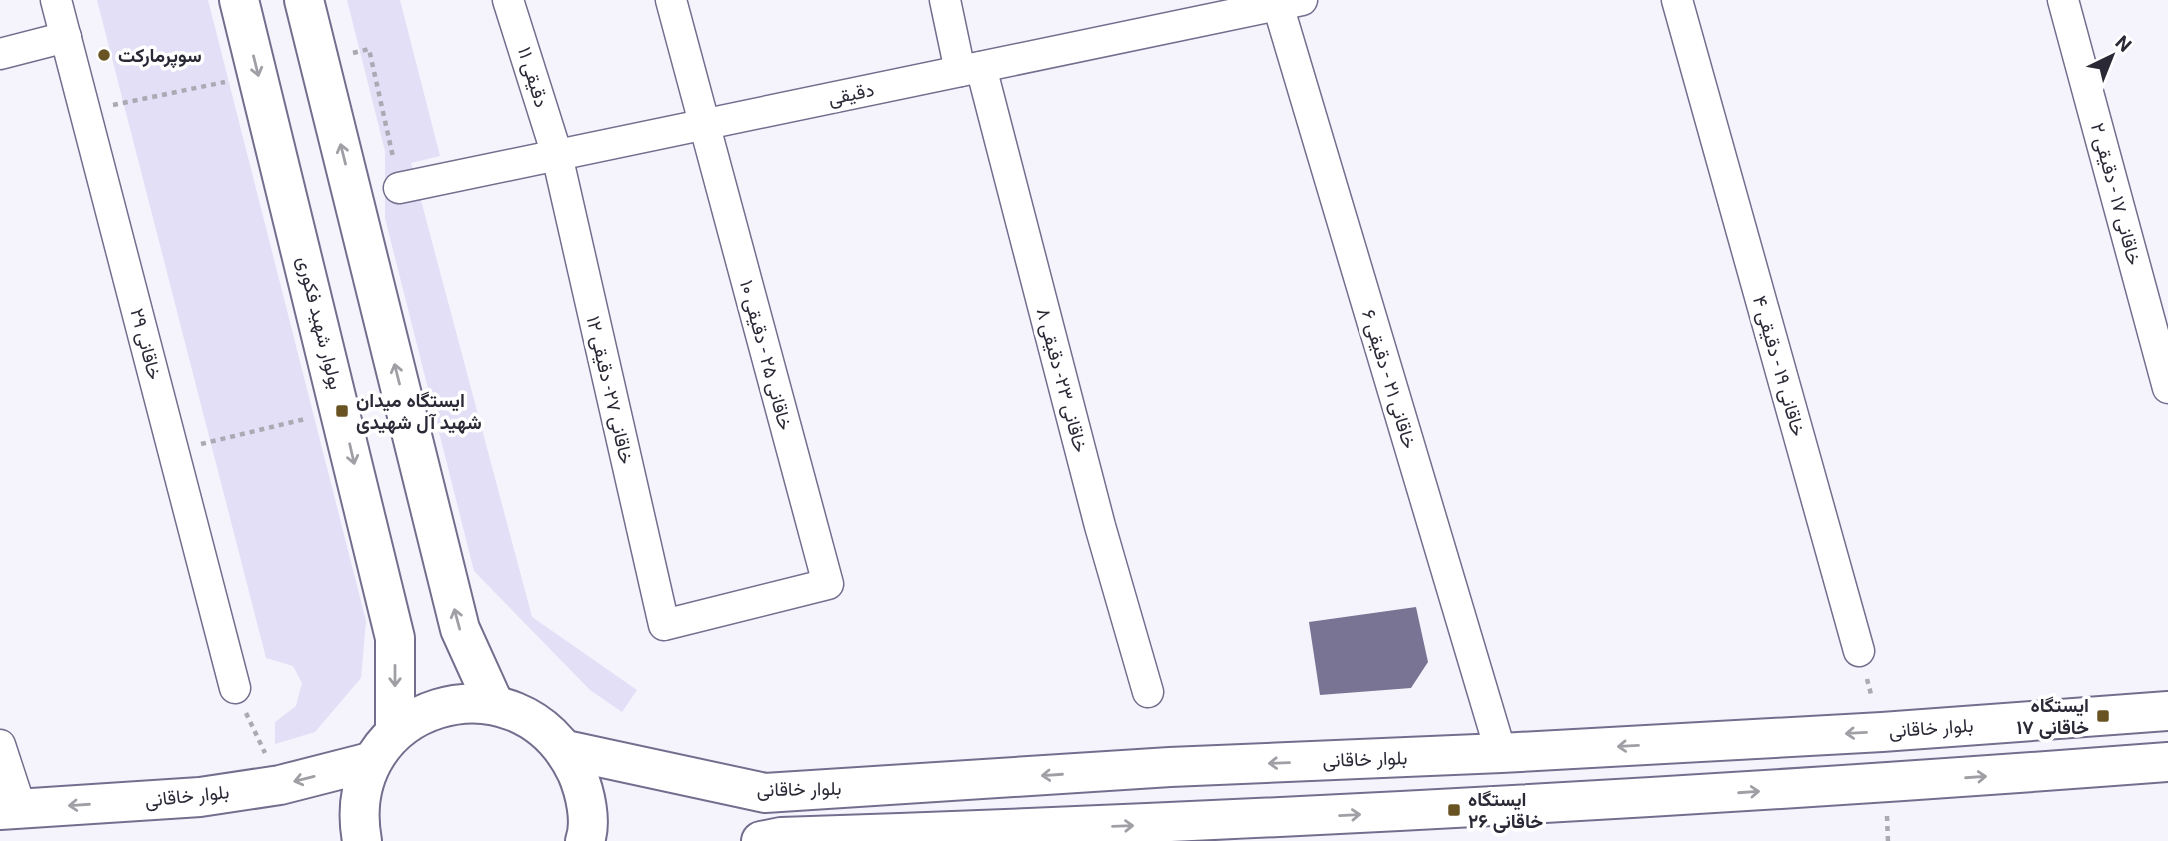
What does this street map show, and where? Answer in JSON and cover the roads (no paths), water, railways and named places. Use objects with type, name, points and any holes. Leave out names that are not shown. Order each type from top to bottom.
[{"type":"street","name":"خاقانی ۲۹","points":[[56,0],[235,688]]},
{"type":"street","name":"بولوار شهید فکوری","points":[[239,0],[342,411],[395,638],[395,731]]},
{"type":"street","points":[[304,0],[460,629],[494,704]]},
{"type":"street","name":"دقیقی ۱۱","points":[[508,0],[557,155]]},
{"type":"street","name":"خاقانی ۲۵ - دقیقی ۱۰","points":[[664,625],[828,584],[671,0]]},
{"type":"street","name":"خاقانی ۲۳- دقیقی ۸","points":[[944,0],[971,69],[1148,692]]},
{"type":"street","name":"خاقانی ۱۹ - دقیقی ۴","points":[[1677,0],[1859,651]]},
{"type":"street","name":"خاقانی ۱۷ - دقیقی ۲","points":[[2063,0],[2168,388]]},
{"type":"street","name":"دقیقی","points":[[399,188],[1276,3]]},
{"type":"street","name":"خاقانی ۲۱ - دقیقی ۶","points":[[1276,3],[1501,753]]},
{"type":"street","points":[[0,54],[66,37]]},
{"type":"street","name":"خاقانی ۲۷- دقیقی ۱۲","points":[[557,155],[664,625]]},
{"type":"street","points":[[362,841],[357,812],[370,762],[395,731],[441,706],[494,704],[535,720],[566,750],[585,791],[585,841]]},
{"type":"street","name":"بلوار خاقانی","points":[[566,750],[765,793],[1170,767],[1501,753],[1882,732],[2168,711]]},
{"type":"street","points":[[1697,742],[1700,796]]},
{"type":"street","points":[[0,744],[10,810]]},
{"type":"street","name":"بلوار خاقانی","points":[[10,810],[200,797],[280,785],[370,762]]},
{"type":"street","points":[[761,841],[781,837],[1217,822],[1700,796],[2168,762]]},
{"type":"place","name":"سوپرمارکت","points":[[104,55]]},
{"type":"place","name":"ایستگاه میدان شهید آل شهیدی","points":[[342,411]]},
{"type":"place","name":"ایستگاه خاقانی ۱۷","points":[[2103,716]]},
{"type":"place","name":"ایستگاه خاقانی ٢۶","points":[[1454,810]]}]
